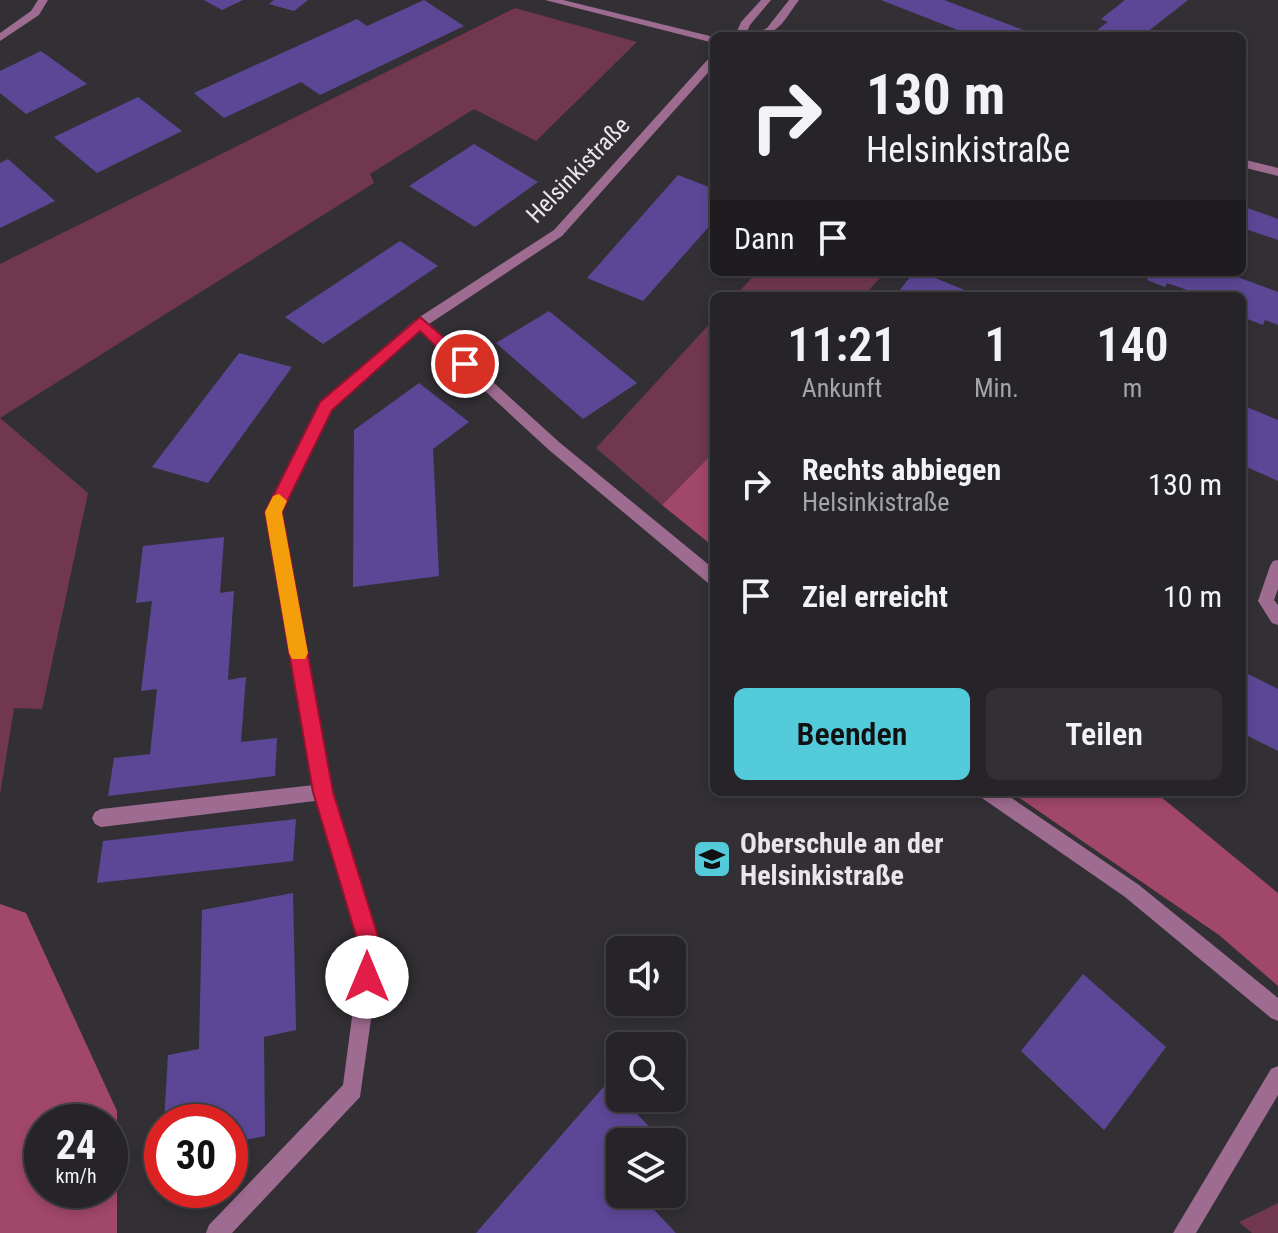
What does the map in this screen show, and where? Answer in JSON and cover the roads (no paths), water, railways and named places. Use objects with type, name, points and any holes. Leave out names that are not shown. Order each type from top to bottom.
[{"type":"street","points":[[0,38],[35,13],[43,0]]},
{"type":"street","points":[[550,0],[710,39]]},
{"type":"street","points":[[742,32],[766,0]]},
{"type":"street","points":[[766,32],[794,0]]},
{"type":"street","name":"Helsinkistraße","points":[[217,1233],[353,1090],[371,949],[323,792],[273,512],[326,406],[420,323],[558,233],[710,63]]},
{"type":"street","points":[[1246,164],[1278,172]]},
{"type":"street","points":[[420,323],[554,446],[710,575]]},
{"type":"street","points":[[1278,566],[1266,601],[1278,618]]},
{"type":"street","points":[[101,818],[323,792]]},
{"type":"street","points":[[994,796],[1132,891],[1278,1011]]},
{"type":"street","points":[[1184,1233],[1278,1076]]},
{"type":"place","name":"Oberschule an der Helsinkistraße","points":[[712,859]]}]
